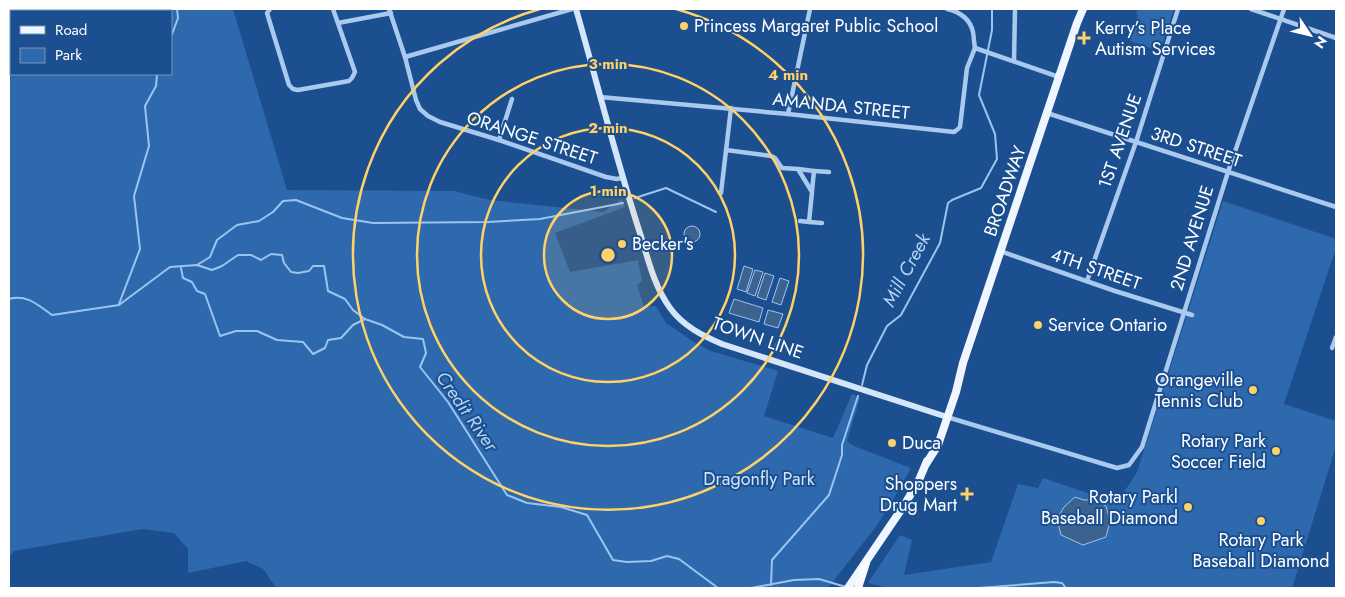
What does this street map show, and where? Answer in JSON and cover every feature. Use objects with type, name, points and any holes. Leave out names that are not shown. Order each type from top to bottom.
[{"type":"highway","points":[[854,587],[866,563]]},
{"type":"main road","name":"TOWN LINE","points":[[574,9],[597,82],[622,178],[659,290],[672,310],[695,331],[722,344],[945,416]]},
{"type":"main road","name":"BROADWAY","points":[[866,563],[919,480],[945,416],[952,390],[960,374],[1081,9]]},
{"type":"street","points":[[270,9],[267,13],[289,86],[298,90],[349,81],[355,72],[333,9]]},
{"type":"street","points":[[338,23],[390,11],[405,57],[574,9]]},
{"type":"street","points":[[788,114],[810,9]]},
{"type":"street","points":[[947,9],[960,13],[968,22],[972,29],[975,48],[1059,77]]},
{"type":"street","points":[[1014,61],[1016,9]]},
{"type":"street","name":"1ST AVENUE","points":[[1087,281],[1136,142],[1178,9]]},
{"type":"street","points":[[1251,9],[1336,38]]},
{"type":"street","name":"2ND AVENUE","points":[[945,416],[1116,468],[1128,465],[1142,447],[1228,172],[1284,9]]},
{"type":"street","name":"AMANDA STREET","points":[[600,97],[731,108],[952,132],[958,130],[967,68],[975,48]]},
{"type":"street","name":"ORANGE STREET","points":[[405,57],[420,109],[434,120],[499,140],[606,178],[622,178]]},
{"type":"street","points":[[499,140],[512,99]]},
{"type":"street","points":[[721,193],[731,108]]},
{"type":"street","name":"3RD STREET","points":[[1047,113],[1336,208]]},
{"type":"street","points":[[726,150],[771,156],[775,158],[782,168],[829,172]]},
{"type":"street","points":[[798,169],[812,192]]},
{"type":"street","points":[[809,222],[814,171]]},
{"type":"street","points":[[800,221],[822,223]]},
{"type":"street","name":"4TH STREET","points":[[1000,251],[1192,315]]},
{"type":"street","points":[[1332,348],[1336,337]]},
{"type":"green space","name":"Dragonfly Park","points":[[16,9],[233,9],[287,190],[454,191],[490,200],[603,212],[622,199],[625,207],[555,233],[570,272],[638,260],[642,281],[637,285],[644,307],[656,306],[666,323],[711,351],[778,371],[764,416],[833,438],[852,394],[860,398],[847,441],[854,446],[911,468],[878,524],[828,588],[279,588],[275,586],[263,569],[246,561],[188,573],[188,549],[174,533],[142,529],[14,551],[9,557],[9,12],[10,75],[172,75],[172,10],[14,10]]},
{"type":"green space","points":[[1138,9],[1174,9],[1160,51],[1130,41]]},
{"type":"green space","points":[[1223,201],[1336,239],[1336,248],[1284,404],[1336,421],[1336,446],[1292,588],[888,588],[868,583],[900,535],[912,540],[904,575],[991,562],[1018,484],[1038,488],[1043,478],[1088,493],[1121,497],[1137,472]],"holes":[[[1075,497],[1093,500],[1061,535]]]},
{"type":"shaded area","points":[[692,226],[698,228],[700,234],[698,240],[692,242],[686,240],[684,234],[686,228]]},
{"type":"shaded area","points":[[744,266],[753,269],[746,292],[737,289]]},
{"type":"shaded area","points":[[755,270],[763,272],[755,296],[747,293]]},
{"type":"shaded area","points":[[765,273],[774,276],[766,300],[757,297]]},
{"type":"shaded area","points":[[780,278],[789,281],[781,305],[772,302]]},
{"type":"shaded area","points":[[734,299],[763,308],[759,322],[729,313]]},
{"type":"shaded area","points":[[768,310],[783,314],[778,328],[764,324]]},
{"type":"shaded area","points":[[1075,497],[1093,500],[1106,506],[1110,521],[1106,537],[1083,545],[1061,535],[1057,519],[1064,507]]},
{"type":"waterway","points":[[172,34],[178,18],[177,9]]},
{"type":"waterway","name":"Mill Creek","points":[[862,385],[867,365],[887,326],[901,315],[940,243],[948,203],[981,188],[997,159],[995,134],[979,95],[992,30],[992,9]]},
{"type":"waterway","points":[[119,304],[140,249],[134,196],[149,146],[145,106],[156,86],[157,75]]},
{"type":"waterway","points":[[635,198],[666,188],[716,212]]},
{"type":"waterway","points":[[197,265],[210,257],[217,240],[237,225],[259,221],[273,212],[283,201],[296,200],[342,218],[373,223],[488,222],[540,219],[623,203]]},
{"type":"waterway","name":"Credit River","points":[[9,299],[27,299],[52,315],[119,305],[170,267],[197,265],[212,270],[222,266],[238,255],[251,255],[261,260],[271,254],[282,255],[284,263],[291,272],[298,273],[309,271],[313,266],[324,266],[328,291],[345,299],[353,310],[365,319],[382,325],[404,337],[423,339],[426,353],[420,367],[448,402],[507,495],[527,503],[561,507],[587,515],[613,560],[627,562],[651,561],[667,556],[679,559],[718,588]]},
{"type":"waterway","points":[[181,268],[183,278],[192,282],[197,291],[205,294],[220,336],[236,331],[257,331],[277,340],[303,342],[313,354],[325,348],[328,340],[341,338],[353,325],[365,319]]},
{"type":"waterway","name":"Mill Creek","points":[[771,585],[772,560],[829,495],[842,455],[842,445],[858,396]]},
{"type":"waterway","name":"Credit River","points":[[751,588],[794,580],[819,579],[846,587]]},
{"type":"waterway","name":"Credit River","points":[[979,588],[1054,582],[1062,583],[1066,588]]},
{"type":"place","name":"Princess Margaret Public School","points":[[684,26]]},
{"type":"place","name":"Kerry’s Place Autism Services","points":[[1084,38]]},
{"type":"place","name":"Becker's","points":[[622,244]]},
{"type":"place","name":"Service Ontario","points":[[1038,325]]},
{"type":"place","name":"Orangeville Tennis Club","points":[[1253,390]]},
{"type":"place","name":"Duca","points":[[892,443]]},
{"type":"place","name":"Rotary Park Soccer Field","points":[[1276,451]]},
{"type":"place","name":"Shoppers Drug Mart","points":[[967,494]]},
{"type":"place","name":"Rotary Parkl Baseball Diamond","points":[[1188,507]]},
{"type":"place","name":"Rotary Park Baseball Diamond","points":[[1261,521]]}]
